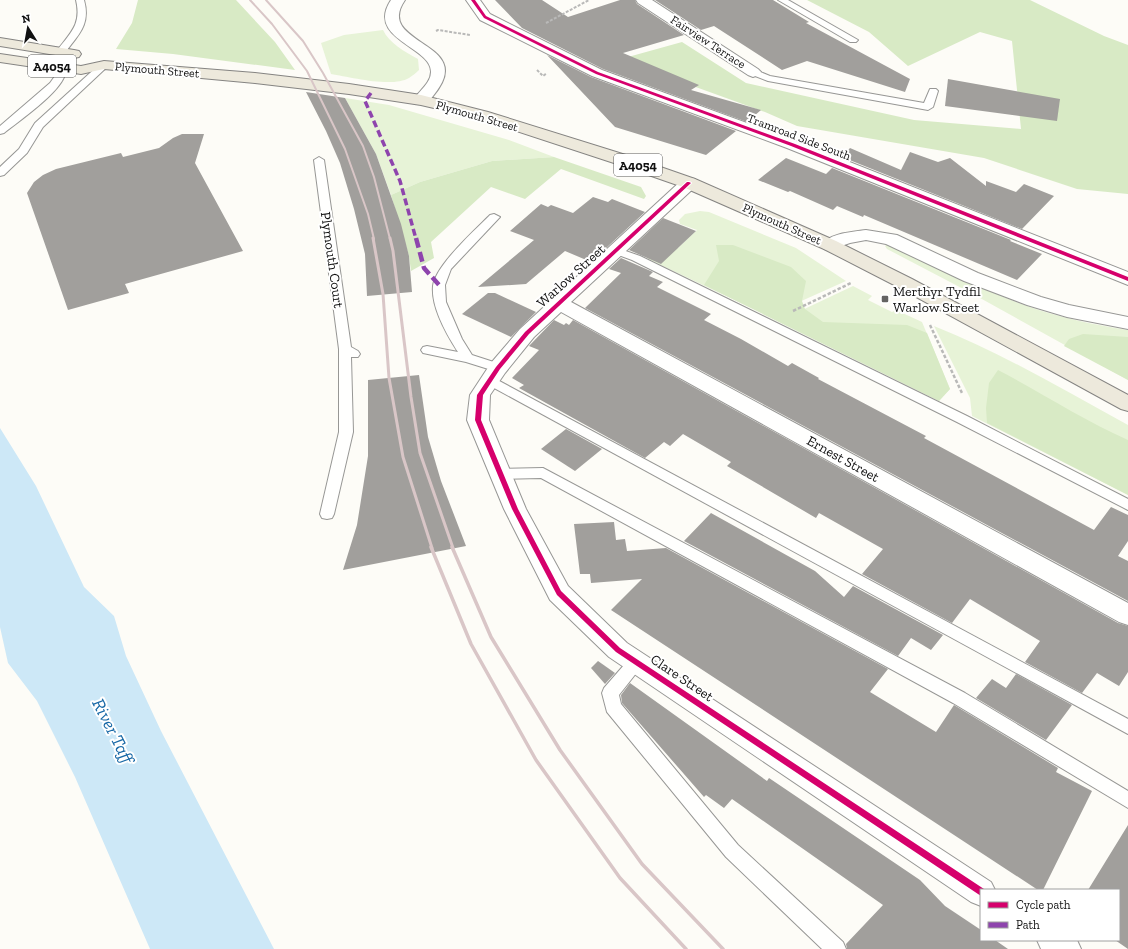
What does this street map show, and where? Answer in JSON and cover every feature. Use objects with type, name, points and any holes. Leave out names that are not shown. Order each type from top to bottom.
[{"type":"main road","name":"A4054","points":[[0,42],[97,57],[104,65],[81,70],[0,58]]},
{"type":"main road","name":"Plymouth Street","points":[[104,65],[255,78],[349,89],[421,100],[482,115],[623,160],[689,183],[830,245],[876,268],[1128,404]]},
{"type":"street","points":[[398,0],[394,4],[392,17],[396,28],[403,36],[433,58],[438,65],[439,71],[434,86],[421,100]]},
{"type":"street","name":"Tramroad Side South","points":[[473,0],[485,17],[597,74],[793,146],[1128,279]]},
{"type":"street","name":"Fairview Terrace","points":[[643,0],[753,72]]},
{"type":"street","name":"Warlow Street","points":[[489,381],[527,333],[689,183]]},
{"type":"street","name":"Plymouth Street","points":[[830,245],[846,238],[866,234],[891,239],[971,277],[1034,301],[1067,311],[1128,323]]},
{"type":"street","name":"Ernest Street","points":[[558,303],[1128,615]]},
{"type":"street","name":"Clare Street","points":[[489,381],[478,420],[515,509],[559,594],[618,650],[980,891]]},
{"type":"street","points":[[1054,941],[1066,949]]},
{"type":"lane","points":[[61,52],[83,23],[83,8],[80,0]]},
{"type":"lane","points":[[782,0],[853,40]]},
{"type":"lane","points":[[0,173],[23,151],[39,125],[104,65]]},
{"type":"lane","points":[[0,131],[47,92],[60,78],[61,72],[59,67]]},
{"type":"lane","points":[[753,72],[768,78],[928,107],[934,91]]},
{"type":"lane","name":"Plymouth Court","points":[[319,160],[349,352],[346,432],[327,514]]},
{"type":"lane","points":[[494,217],[446,268],[439,285],[440,302],[456,339],[468,358],[489,381],[1128,726]]},
{"type":"lane","points":[[617,251],[962,419],[1128,504]]},
{"type":"lane","points":[[427,350],[468,358]]},
{"type":"lane","points":[[500,474],[543,473],[959,698],[1128,800]]},
{"type":"lane","points":[[637,662],[610,693],[613,707],[732,851],[836,949]]},
{"type":"path","points":[[769,324],[775,319],[850,284],[876,268]]},
{"type":"path","points":[[949,307],[928,320],[963,397],[962,419]]},
{"type":"green space","points":[[138,0],[236,0],[275,42],[295,70],[173,54],[116,49],[132,23]]},
{"type":"green space","points":[[807,0],[1030,0],[1104,36],[1128,45],[1128,194],[1077,189],[984,158],[797,126],[765,112],[624,61],[628,57],[682,42],[746,83],[914,120],[1021,129],[1012,41],[980,32],[908,66],[869,32]]},
{"type":"green space","points":[[383,30],[393,43],[418,59],[419,70],[409,78],[402,81],[392,82],[371,81],[331,74],[321,43],[344,35]]},
{"type":"green space","points":[[345,98],[389,105],[509,140],[554,157],[492,161],[420,182],[391,195],[376,154]]},
{"type":"green space","points":[[554,157],[641,187],[646,196],[644,199],[561,169],[525,199],[491,187],[431,242],[434,258],[411,271],[409,256],[391,195],[420,182],[492,161]]},
{"type":"green space","points":[[700,211],[709,212],[796,248],[846,281],[768,316],[648,259],[645,255],[660,241],[678,248],[697,230],[680,224],[679,220],[685,214]]},
{"type":"green space","points":[[888,243],[976,285],[1030,307],[1079,321],[1128,330],[1128,380],[971,293],[887,249],[885,246]]},
{"type":"green space","points":[[716,245],[733,245],[791,267],[806,281],[802,301],[805,309],[823,322],[907,325],[927,333],[950,389],[939,401],[704,285],[719,261]]},
{"type":"green space","points":[[853,286],[872,296],[868,300],[892,312],[896,310],[922,322],[950,389],[939,401],[779,321]]},
{"type":"green space","points":[[934,326],[1008,360],[1128,425],[1128,495],[972,416],[970,398]]},
{"type":"green space","points":[[1083,334],[1128,337],[1128,380],[1064,346],[1069,339]]},
{"type":"green space","points":[[998,370],[1095,424],[1128,440],[1128,495],[987,423],[986,408],[989,383]]},
{"type":"water","name":"River Taff","points":[[0,428],[36,486],[84,587],[114,616],[126,656],[161,731],[274,949],[150,949],[75,777],[37,701],[8,663],[0,627]]},
{"type":"building","points":[[495,0],[542,0],[568,17],[620,0],[635,0],[637,4],[684,35],[623,53],[699,85],[691,90],[761,110],[747,122],[603,69],[522,28]]},
{"type":"building","points":[[655,0],[773,0],[809,22],[806,23],[910,79],[905,92],[807,61],[782,70],[714,26],[701,30]]},
{"type":"building","points":[[547,55],[591,77],[736,131],[706,155],[615,127]]},
{"type":"building","points":[[948,79],[1060,99],[1057,121],[945,106]]},
{"type":"building","points":[[306,92],[345,98],[376,154],[401,224],[409,256],[412,292],[367,296],[365,254],[354,209],[340,163]]},
{"type":"building","points":[[182,134],[204,134],[195,163],[243,251],[125,284],[129,293],[68,310],[27,193],[34,182],[43,175],[56,169],[121,153],[123,157],[159,148],[173,138]]},
{"type":"building","points":[[850,148],[901,170],[910,152],[938,162],[950,158],[986,186],[986,181],[1016,192],[1024,184],[1054,196],[1022,229],[842,157]]},
{"type":"building","points":[[786,158],[826,174],[832,168],[1011,240],[1010,241],[1042,254],[1017,280],[864,215],[863,217],[837,206],[833,210],[790,191],[788,192],[758,180]]},
{"type":"building","points":[[593,197],[608,202],[612,199],[645,212],[591,262],[565,251],[526,284],[478,287],[534,240],[510,231],[541,204],[548,207],[551,205],[573,213]]},
{"type":"building","points":[[663,218],[696,231],[661,264],[629,250]]},
{"type":"building","points":[[621,258],[653,272],[649,276],[663,282],[657,287],[711,314],[704,320],[788,366],[792,363],[819,378],[818,379],[926,436],[924,438],[1094,530],[1111,507],[1128,515],[1128,541],[1118,556],[1128,561],[1128,601],[585,308],[621,273],[609,269]]},
{"type":"building","points":[[488,293],[495,293],[536,312],[511,337],[462,314]]},
{"type":"building","points":[[554,320],[564,325],[566,323],[569,325],[573,320],[1118,623],[1128,626],[1128,672],[1119,686],[1097,673],[1082,693],[1025,662],[1040,641],[970,599],[952,623],[862,574],[883,549],[819,513],[816,518],[727,466],[731,462],[683,434],[670,446],[664,442],[645,458],[519,388],[524,385],[512,378],[539,350],[529,346]]},
{"type":"building","points":[[419,375],[428,437],[441,481],[466,546],[343,570],[357,525],[368,456],[368,380]]},
{"type":"building","points":[[566,429],[602,449],[575,471],[541,449]]},
{"type":"building","points":[[711,513],[815,571],[844,597],[853,586],[943,635],[931,650],[911,638],[898,656],[684,541]]},
{"type":"building","points":[[614,522],[616,540],[625,539],[627,551],[666,548],[888,669],[870,692],[936,732],[954,705],[1058,768],[1056,772],[1092,791],[1043,889],[1036,889],[611,610],[642,579],[591,583],[590,574],[580,574],[574,524]]},
{"type":"building","points":[[598,661],[615,673],[605,684],[591,668]]},
{"type":"building","points":[[1016,674],[1072,705],[1046,740],[976,698],[992,679],[1006,688]]},
{"type":"building","points":[[630,683],[767,781],[769,778],[920,880],[945,906],[980,929],[980,941],[996,941],[1008,949],[847,949],[846,944],[883,905],[732,799],[724,808],[706,795],[704,797],[622,703],[621,695]]},
{"type":"building","points":[[1128,825],[1128,949],[1116,941],[1120,941],[1120,889],[1089,889]]},
{"type":"railway","points":[[250,0],[272,24],[307,71],[345,149],[368,214],[374,239]]},
{"type":"railway","points":[[266,0],[303,41],[323,73],[363,146],[374,177],[390,239]]},
{"type":"railway","points":[[373,238],[383,294],[389,378],[403,457],[432,548]]},
{"type":"railway","points":[[390,238],[420,453],[453,548]]},
{"type":"railway","points":[[431,547],[471,644],[536,760],[620,878],[686,949]]},
{"type":"railway","points":[[452,547],[491,637],[560,750],[642,864],[723,949]]},
{"type":"marked path","points":[[371,93],[365,101],[400,181],[424,268],[439,285]]},
{"type":"cycle path","points":[[473,0],[485,17],[597,73],[793,145],[1128,279]]},
{"type":"cycle path","points":[[689,183],[527,333],[498,368],[480,395],[478,420],[515,509],[559,593],[618,650],[980,891]]},
{"type":"place","name":"Merthyr Tydfil Warlow Street","points":[[885,299]]}]
